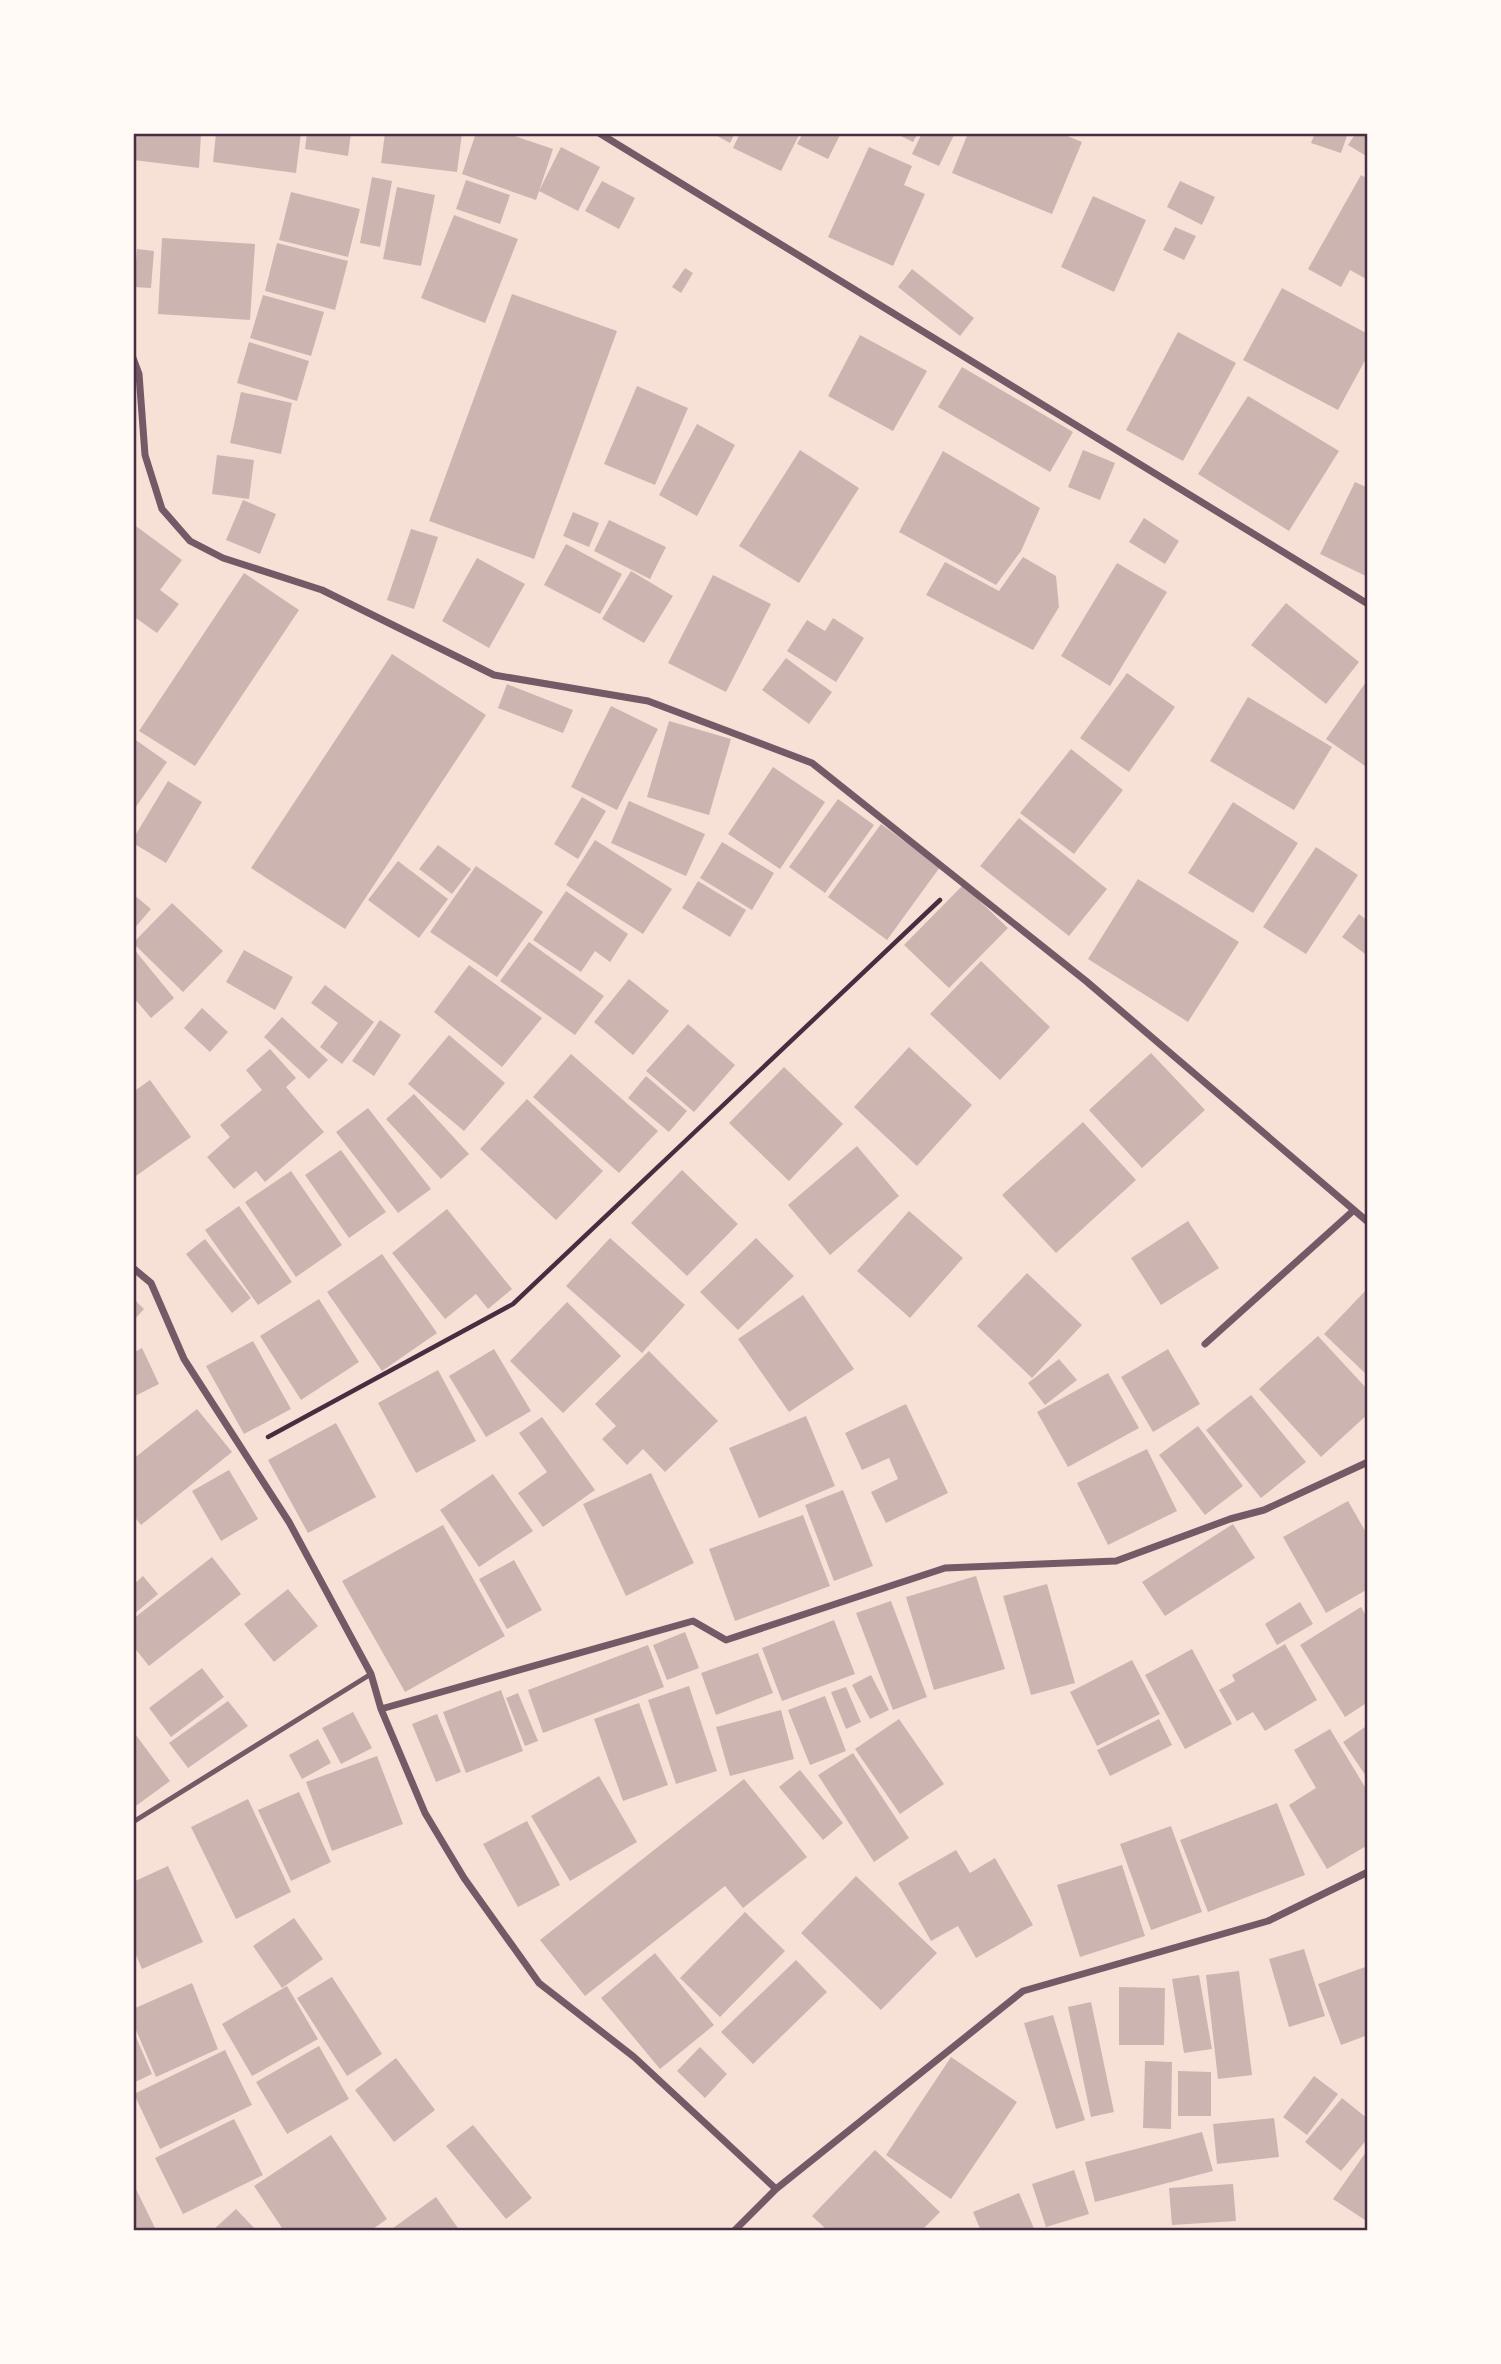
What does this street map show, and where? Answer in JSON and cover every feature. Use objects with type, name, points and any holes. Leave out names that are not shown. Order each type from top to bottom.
[{"type":"street","points":[[599,133],[1368,604]]},
{"type":"street","points":[[133,358],[139,374],[145,454],[162,509],[190,541],[223,558],[322,590],[494,675],[648,701],[811,763],[1086,981],[1368,1222]]},
{"type":"street","points":[[1206,1344],[1354,1210]]},
{"type":"street","points":[[133,1268],[151,1283],[184,1359],[289,1522],[371,1674],[381,1709],[425,1814],[464,1878],[539,1983],[634,2057],[776,2189]]},
{"type":"street","points":[[381,1709],[693,1621],[726,1640],[945,1568],[1115,1561],[1230,1519],[1264,1510],[1368,1462]]},
{"type":"street","points":[[734,2231],[776,2189],[1023,1991],[1268,1921],[1368,1872]]},
{"type":"lane","points":[[133,1822],[371,1674]]},
{"type":"path","points":[[243,1451],[513,1304],[960,881]]},
{"type":"building","points":[[133,133],[201,133],[199,168],[133,160]]},
{"type":"building","points":[[216,133],[301,133],[296,173],[213,162]]},
{"type":"building","points":[[307,133],[351,133],[348,156],[305,149]]},
{"type":"building","points":[[385,133],[462,133],[457,172],[381,163]]},
{"type":"building","points":[[476,133],[506,133],[553,149],[536,200],[462,174]]},
{"type":"building","points":[[712,133],[735,133],[730,143]]},
{"type":"building","points":[[740,133],[800,133],[781,171],[733,148]]},
{"type":"building","points":[[803,133],[841,133],[828,159],[797,144]]},
{"type":"building","points":[[895,133],[918,133],[913,142]]},
{"type":"building","points":[[922,133],[955,133],[939,166],[912,154]]},
{"type":"building","points":[[968,133],[1060,133],[1082,142],[1052,214],[952,173]]},
{"type":"building","points":[[1315,133],[1348,133],[1341,153],[1311,143]]},
{"type":"building","points":[[1356,133],[1368,133],[1368,157],[1348,145]]},
{"type":"building","points":[[561,147],[600,167],[578,211],[539,191]]},
{"type":"building","points":[[869,147],[912,166],[904,185],[925,194],[893,266],[828,237]]},
{"type":"building","points":[[1361,175],[1368,179],[1368,280],[1350,270],[1341,287],[1308,269]]},
{"type":"building","points":[[372,177],[392,181],[380,247],[360,243]]},
{"type":"building","points":[[466,180],[510,195],[500,224],[456,209]]},
{"type":"building","points":[[602,181],[635,198],[619,229],[585,211]]},
{"type":"building","points":[[1180,181],[1215,197],[1202,225],[1167,207]]},
{"type":"building","points":[[397,187],[435,195],[421,266],[383,259]]},
{"type":"building","points":[[291,192],[360,209],[348,257],[279,240]]},
{"type":"building","points":[[1093,196],[1146,220],[1114,292],[1061,267]]},
{"type":"building","points":[[454,215],[518,239],[485,323],[421,298]]},
{"type":"building","points":[[1175,227],[1196,236],[1184,260],[1163,250]]},
{"type":"building","points":[[162,238],[255,244],[250,320],[158,314]]},
{"type":"building","points":[[277,243],[348,261],[335,310],[265,291]]},
{"type":"building","points":[[137,249],[154,251],[151,288],[134,287]]},
{"type":"building","points":[[685,268],[693,273],[681,293],[672,287]]},
{"type":"building","points":[[912,269],[974,318],[960,336],[898,287]]},
{"type":"building","points":[[1282,288],[1368,334],[1368,355],[1338,410],[1243,360]]},
{"type":"building","points":[[512,294],[617,331],[534,559],[429,521]]},
{"type":"building","points":[[263,295],[324,312],[311,356],[250,338]]},
{"type":"building","points":[[1178,332],[1236,363],[1183,461],[1126,430]]},
{"type":"building","points":[[860,335],[927,371],[893,431],[828,396]]},
{"type":"building","points":[[249,342],[309,361],[297,401],[237,383]]},
{"type":"building","points":[[962,367],[1073,432],[1050,472],[938,407]]},
{"type":"building","points":[[637,386],[688,408],[655,485],[604,464]]},
{"type":"building","points":[[241,392],[292,403],[281,454],[230,443]]},
{"type":"building","points":[[1248,396],[1339,451],[1289,531],[1198,474]]},
{"type":"building","points":[[697,424],[735,445],[697,516],[659,495]]},
{"type":"building","points":[[800,450],[859,488],[799,583],[739,546]]},
{"type":"building","points":[[1083,450],[1115,463],[1100,500],[1068,487]]},
{"type":"building","points":[[943,451],[1040,508],[1021,551],[996,585],[899,532]]},
{"type":"building","points":[[217,455],[254,460],[249,499],[212,494]]},
{"type":"building","points":[[1355,482],[1368,488],[1368,577],[1320,554]]},
{"type":"building","points":[[243,500],[276,514],[260,554],[226,540]]},
{"type":"building","points":[[573,512],[599,523],[589,547],[563,536]]},
{"type":"building","points":[[1144,518],[1179,541],[1165,564],[1129,542]]},
{"type":"building","points":[[609,520],[666,547],[650,579],[594,551]]},
{"type":"building","points":[[133,524],[182,560],[160,590],[179,604],[157,633],[133,616]]},
{"type":"building","points":[[411,529],[438,537],[414,609],[387,600]]},
{"type":"building","points":[[566,544],[622,574],[600,614],[544,585]]},
{"type":"building","points":[[1023,557],[1056,576],[1059,607],[1033,650],[926,595],[945,562],[999,591]]},
{"type":"building","points":[[477,558],[525,584],[489,648],[442,621]]},
{"type":"building","points":[[1117,563],[1167,592],[1110,686],[1061,656]]},
{"type":"building","points":[[631,571],[673,596],[644,643],[602,619]]},
{"type":"building","points":[[244,573],[299,610],[195,766],[139,731]]},
{"type":"building","points":[[713,575],[771,604],[726,692],[668,663]]},
{"type":"building","points":[[1286,603],[1359,662],[1326,704],[1251,645]]},
{"type":"building","points":[[833,618],[864,638],[836,682],[787,651],[807,620],[825,631]]},
{"type":"building","points":[[392,654],[486,715],[345,929],[251,868]]},
{"type":"building","points":[[786,658],[832,692],[809,724],[762,690]]},
{"type":"building","points":[[1127,673],[1175,707],[1129,772],[1080,738]]},
{"type":"building","points":[[1368,679],[1368,768],[1326,739]]},
{"type":"building","points":[[507,684],[573,710],[563,733],[498,708]]},
{"type":"building","points":[[1248,697],[1332,747],[1294,810],[1210,761]]},
{"type":"building","points":[[611,706],[658,729],[617,810],[571,787]]},
{"type":"building","points":[[669,721],[731,739],[709,815],[647,797]]},
{"type":"building","points":[[133,738],[167,762],[133,811]]},
{"type":"building","points":[[1071,749],[1123,790],[1074,854],[1020,813]]},
{"type":"building","points":[[773,767],[825,802],[780,869],[728,834]]},
{"type":"building","points":[[168,781],[202,802],[166,863],[133,843],[133,839]]},
{"type":"building","points":[[582,797],[606,811],[578,859],[554,844]]},
{"type":"building","points":[[838,799],[874,825],[825,893],[789,867]]},
{"type":"building","points":[[629,801],[705,834],[686,876],[611,843]]},
{"type":"building","points":[[1233,802],[1298,843],[1253,913],[1188,873]]},
{"type":"building","points":[[1019,818],[1107,889],[1069,936],[980,866]]},
{"type":"building","points":[[881,824],[940,867],[887,940],[828,897]]},
{"type":"building","points":[[595,840],[672,889],[643,934],[566,885]]},
{"type":"building","points":[[722,842],[774,873],[752,910],[700,878]]},
{"type":"building","points":[[438,845],[471,869],[452,894],[419,869]]},
{"type":"building","points":[[1316,847],[1358,875],[1306,954],[1263,927]]},
{"type":"building","points":[[398,861],[448,899],[419,938],[368,900]]},
{"type":"building","points":[[476,866],[543,912],[497,977],[430,932]]},
{"type":"building","points":[[1138,879],[1239,942],[1188,1022],[1088,959]]},
{"type":"building","points":[[698,881],[746,910],[730,937],[682,908]]},
{"type":"building","points":[[963,885],[1008,928],[949,988],[904,945]]},
{"type":"building","points":[[566,891],[628,934],[610,962],[595,951],[581,972],[533,940]]},
{"type":"building","points":[[133,894],[151,909],[133,930]]},
{"type":"building","points":[[172,903],[223,951],[183,992],[133,943]]},
{"type":"building","points":[[1359,914],[1368,921],[1368,956],[1342,937]]},
{"type":"building","points":[[529,942],[604,996],[575,1035],[500,981]]},
{"type":"building","points":[[133,948],[174,998],[151,1018],[133,997]]},
{"type":"building","points":[[244,950],[293,977],[275,1010],[226,982]]},
{"type":"building","points":[[981,961],[1050,1027],[1000,1080],[930,1014]]},
{"type":"building","points":[[469,965],[542,1018],[502,1067],[434,1012]]},
{"type":"building","points":[[629,979],[669,1011],[633,1055],[594,1022]]},
{"type":"building","points":[[325,985],[374,1022],[342,1064],[320,1047],[338,1023],[311,1003]]},
{"type":"building","points":[[202,1008],[228,1032],[210,1052],[184,1028]]},
{"type":"building","points":[[282,1017],[328,1060],[309,1079],[264,1037]]},
{"type":"building","points":[[380,1020],[401,1035],[374,1076],[352,1061]]},
{"type":"building","points":[[688,1024],[735,1065],[694,1112],[646,1071]]},
{"type":"building","points":[[449,1035],[505,1083],[464,1131],[408,1084]]},
{"type":"building","points":[[909,1047],[972,1105],[917,1166],[854,1107]]},
{"type":"building","points":[[270,1049],[296,1078],[286,1087],[324,1132],[265,1182],[256,1171],[234,1189],[207,1157],[230,1137],[220,1125],[262,1090],[246,1070]]},
{"type":"building","points":[[1151,1053],[1205,1110],[1142,1168],[1089,1110]]},
{"type":"building","points":[[571,1054],[658,1131],[619,1173],[533,1097]]},
{"type":"building","points":[[784,1067],[843,1124],[789,1181],[729,1123]]},
{"type":"building","points":[[646,1076],[687,1111],[669,1132],[628,1098]]},
{"type":"building","points":[[150,1080],[191,1137],[133,1178],[133,1092]]},
{"type":"building","points":[[414,1094],[469,1154],[441,1179],[386,1119]]},
{"type":"building","points":[[527,1099],[603,1171],[556,1220],[480,1149]]},
{"type":"building","points":[[368,1108],[431,1189],[398,1213],[336,1132]]},
{"type":"building","points":[[1083,1122],[1136,1180],[1056,1253],[1002,1195]]},
{"type":"building","points":[[857,1146],[899,1196],[830,1255],[788,1205]]},
{"type":"building","points":[[341,1150],[386,1212],[349,1238],[305,1175]]},
{"type":"building","points":[[682,1170],[738,1224],[687,1276],[631,1223]]},
{"type":"building","points":[[291,1171],[342,1245],[296,1277],[245,1202]]},
{"type":"building","points":[[239,1206],[292,1282],[258,1305],[205,1230]]},
{"type":"building","points":[[447,1209],[512,1289],[488,1309],[476,1294],[445,1319],[392,1253]]},
{"type":"building","points":[[909,1211],[963,1258],[910,1318],[857,1271]]},
{"type":"building","points":[[1188,1221],[1219,1268],[1161,1305],[1131,1258]]},
{"type":"building","points":[[610,1238],[685,1305],[642,1353],[566,1286]]},
{"type":"building","points":[[756,1238],[794,1276],[738,1330],[700,1292]]},
{"type":"building","points":[[205,1239],[251,1298],[232,1313],[186,1254]]},
{"type":"building","points":[[382,1254],[437,1333],[382,1371],[327,1292]]},
{"type":"building","points":[[1027,1273],[1082,1325],[1032,1378],[977,1326]]},
{"type":"building","points":[[1368,1288],[1368,1376],[1324,1334]]},
{"type":"building","points":[[803,1295],[854,1369],[789,1412],[738,1339]]},
{"type":"building","points":[[133,1298],[144,1309],[133,1321]]},
{"type":"building","points":[[319,1299],[359,1362],[301,1400],[260,1336]]},
{"type":"building","points":[[567,1302],[621,1356],[563,1413],[510,1361]]},
{"type":"building","points":[[1318,1336],[1368,1390],[1368,1414],[1321,1457],[1259,1389]]},
{"type":"building","points":[[253,1341],[291,1409],[244,1434],[206,1366]]},
{"type":"building","points":[[142,1348],[159,1384],[133,1397],[133,1353]]},
{"type":"building","points":[[494,1349],[531,1411],[486,1437],[449,1376]]},
{"type":"building","points":[[1168,1349],[1200,1404],[1153,1432],[1121,1377]]},
{"type":"building","points":[[649,1351],[718,1421],[665,1472],[643,1449],[627,1465],[602,1439],[616,1426],[595,1404]]},
{"type":"building","points":[[1059,1359],[1077,1380],[1045,1405],[1028,1383]]},
{"type":"building","points":[[438,1370],[476,1441],[416,1473],[378,1403]]},
{"type":"building","points":[[1108,1373],[1139,1428],[1068,1467],[1037,1412]]},
{"type":"building","points":[[1251,1395],[1306,1462],[1261,1498],[1206,1430]]},
{"type":"building","points":[[906,1404],[948,1493],[886,1523],[871,1492],[898,1479],[889,1458],[862,1470],[845,1433]]},
{"type":"building","points":[[197,1409],[232,1452],[141,1525],[133,1515],[133,1459]]},
{"type":"building","points":[[806,1416],[835,1486],[759,1518],[729,1448]]},
{"type":"building","points":[[542,1417],[595,1490],[543,1527],[518,1493],[547,1472],[519,1433]]},
{"type":"building","points":[[336,1423],[376,1497],[308,1533],[268,1460]]},
{"type":"building","points":[[1198,1426],[1243,1486],[1205,1515],[1159,1455]]},
{"type":"building","points":[[1147,1449],[1177,1511],[1108,1545],[1077,1483]]},
{"type":"building","points":[[229,1470],[258,1519],[221,1541],[192,1491]]},
{"type":"building","points":[[651,1473],[694,1563],[626,1596],[583,1504]]},
{"type":"building","points":[[493,1474],[533,1531],[479,1567],[440,1510]]},
{"type":"building","points":[[843,1490],[873,1566],[834,1581],[805,1505]]},
{"type":"building","points":[[1348,1501],[1368,1536],[1368,1589],[1326,1613],[1283,1537]]},
{"type":"building","points":[[803,1515],[830,1586],[735,1621],[709,1549]]},
{"type":"building","points":[[1233,1524],[1255,1558],[1165,1616],[1142,1582]]},
{"type":"building","points":[[443,1525],[505,1636],[405,1692],[342,1581]]},
{"type":"building","points":[[212,1557],[241,1594],[149,1666],[133,1646],[133,1619]]},
{"type":"building","points":[[514,1560],[542,1610],[507,1629],[479,1579]]},
{"type":"building","points":[[143,1576],[158,1594],[133,1615],[133,1585]]},
{"type":"building","points":[[976,1576],[1005,1669],[934,1690],[906,1597]]},
{"type":"building","points":[[1047,1584],[1075,1683],[1031,1695],[1003,1596]]},
{"type":"building","points":[[288,1589],[318,1626],[274,1662],[244,1624]]},
{"type":"building","points":[[891,1601],[927,1697],[893,1710],[856,1613]]},
{"type":"building","points":[[1300,1602],[1313,1624],[1277,1645],[1265,1624]]},
{"type":"building","points":[[1361,1607],[1368,1619],[1368,1702],[1345,1717],[1300,1645]]},
{"type":"building","points":[[834,1620],[855,1674],[782,1701],[762,1648]]},
{"type":"building","points":[[685,1632],[699,1668],[667,1680],[653,1645]]},
{"type":"building","points":[[1285,1644],[1317,1700],[1265,1731],[1253,1712],[1237,1721],[1219,1690],[1235,1681],[1232,1675]]},
{"type":"building","points":[[648,1645],[664,1687],[543,1733],[528,1690]]},
{"type":"building","points":[[1192,1649],[1232,1724],[1185,1749],[1145,1675]]},
{"type":"building","points":[[758,1653],[773,1693],[716,1715],[701,1673]]},
{"type":"building","points":[[1132,1660],[1160,1714],[1097,1746],[1070,1692]]},
{"type":"building","points":[[202,1668],[224,1697],[171,1737],[149,1708]]},
{"type":"building","points":[[871,1675],[889,1710],[870,1719],[852,1685]]},
{"type":"building","points":[[689,1686],[717,1771],[676,1784],[648,1700]]},
{"type":"building","points":[[846,1687],[861,1722],[846,1729],[831,1692]]},
{"type":"building","points":[[501,1690],[523,1751],[466,1773],[443,1712]]},
{"type":"building","points":[[518,1693],[538,1741],[525,1746],[506,1698]]},
{"type":"building","points":[[825,1696],[846,1751],[810,1765],[788,1710]]},
{"type":"building","points":[[228,1701],[248,1726],[188,1768],[169,1743]]},
{"type":"building","points":[[639,1703],[668,1785],[623,1801],[594,1719]]},
{"type":"building","points":[[781,1710],[794,1759],[730,1776],[716,1727]]},
{"type":"building","points":[[353,1712],[372,1748],[341,1764],[322,1728]]},
{"type":"building","points":[[437,1714],[461,1772],[436,1782],[412,1724]]},
{"type":"building","points":[[899,1719],[944,1784],[900,1814],[855,1749]]},
{"type":"building","points":[[1159,1719],[1172,1745],[1110,1776],[1097,1750]]},
{"type":"building","points":[[1368,1725],[1368,1779],[1343,1742]]},
{"type":"building","points":[[1330,1729],[1368,1792],[1368,1845],[1327,1869],[1289,1805],[1316,1788],[1294,1750]]},
{"type":"building","points":[[133,1731],[170,1781],[133,1808]]},
{"type":"building","points":[[318,1739],[331,1763],[302,1779],[289,1755]]},
{"type":"building","points":[[853,1753],[909,1838],[874,1862],[818,1775]]},
{"type":"building","points":[[377,1756],[403,1824],[332,1851],[306,1782]]},
{"type":"building","points":[[800,1770],[843,1823],[823,1840],[779,1787]]},
{"type":"building","points":[[599,1776],[637,1842],[570,1881],[531,1816]]},
{"type":"building","points":[[744,1779],[807,1857],[743,1908],[725,1886],[585,1996],[540,1940]]},
{"type":"building","points":[[299,1792],[331,1862],[291,1881],[258,1810]]},
{"type":"building","points":[[248,1799],[291,1892],[236,1919],[191,1827]]},
{"type":"building","points":[[1277,1803],[1305,1875],[1208,1912],[1180,1840]]},
{"type":"building","points":[[527,1821],[560,1885],[518,1907],[483,1844]]},
{"type":"building","points":[[1171,1826],[1202,1912],[1151,1930],[1120,1844]]},
{"type":"building","points":[[956,1850],[970,1873],[995,1858],[1033,1925],[976,1958],[958,1926],[931,1941],[898,1883]]},
{"type":"building","points":[[1122,1865],[1145,1936],[1080,1957],[1057,1885]]},
{"type":"building","points":[[168,1866],[203,1942],[142,1969],[133,1948],[133,1882]]},
{"type":"building","points":[[856,1876],[937,1953],[881,2010],[801,1933]]},
{"type":"building","points":[[745,1912],[785,1951],[720,2017],[680,1978]]},
{"type":"building","points":[[294,1918],[323,1959],[282,1988],[253,1946]]},
{"type":"building","points":[[1304,1949],[1325,2016],[1289,2027],[1269,1959]]},
{"type":"building","points":[[655,1953],[714,2025],[660,2069],[601,1998]]},
{"type":"building","points":[[796,1960],[827,1992],[753,2064],[721,2032]]},
{"type":"building","points":[[1368,1966],[1368,2035],[1341,2045],[1318,1984]]},
{"type":"building","points":[[1239,1971],[1252,2075],[1218,2079],[1206,1975]]},
{"type":"building","points":[[1199,1975],[1212,2049],[1184,2053],[1172,1979]]},
{"type":"building","points":[[332,1977],[382,2054],[347,2076],[297,1998]]},
{"type":"building","points":[[192,1983],[218,2049],[156,2077],[133,2023],[133,2009]]},
{"type":"building","points":[[287,1986],[318,2039],[252,2076],[222,2024]]},
{"type":"building","points":[[1119,1987],[1165,1988],[1164,2045],[1119,2045]]},
{"type":"building","points":[[1091,2002],[1114,2112],[1091,2117],[1068,2007]]},
{"type":"building","points":[[1053,2015],[1085,2120],[1056,2129],[1024,2023]]},
{"type":"building","points":[[133,2030],[152,2074],[133,2083]]},
{"type":"building","points":[[319,2046],[349,2099],[287,2134],[256,2082]]},
{"type":"building","points":[[700,2047],[727,2074],[705,2098],[677,2071]]},
{"type":"building","points":[[225,2050],[252,2105],[160,2149],[134,2094]]},
{"type":"building","points":[[951,2057],[1017,2102],[951,2199],[886,2155]]},
{"type":"building","points":[[396,2058],[435,2110],[394,2142],[355,2090]]},
{"type":"building","points":[[1145,2061],[1172,2062],[1171,2129],[1143,2128]]},
{"type":"building","points":[[1178,2071],[1211,2072],[1211,2116],[1178,2116]]},
{"type":"building","points":[[1314,2076],[1338,2094],[1307,2135],[1283,2117]]},
{"type":"building","points":[[1342,2098],[1368,2119],[1368,2138],[1341,2171],[1305,2142]]},
{"type":"building","points":[[1274,2118],[1279,2157],[1217,2164],[1213,2124]]},
{"type":"building","points":[[234,2119],[263,2175],[183,2214],[155,2158]]},
{"type":"building","points":[[473,2125],[532,2198],[506,2219],[446,2146]]},
{"type":"building","points":[[1202,2132],[1213,2171],[1095,2202],[1085,2162]]},
{"type":"building","points":[[331,2135],[387,2219],[370,2231],[284,2231],[254,2186]]},
{"type":"building","points":[[1368,2149],[1368,2222],[1333,2199]]},
{"type":"building","points":[[875,2150],[940,2212],[921,2231],[828,2231],[812,2216]]},
{"type":"building","points":[[1074,2170],[1089,2214],[1046,2227],[1032,2184]]},
{"type":"building","points":[[133,2183],[156,2230],[154,2231],[133,2231]]},
{"type":"building","points":[[1233,2184],[1236,2221],[1172,2225],[1169,2188]]},
{"type":"building","points":[[1019,2193],[1035,2231],[981,2231],[973,2212]]},
{"type":"building","points":[[436,2197],[460,2231],[389,2231]]},
{"type":"building","points":[[236,2209],[257,2231],[212,2231]]}]
